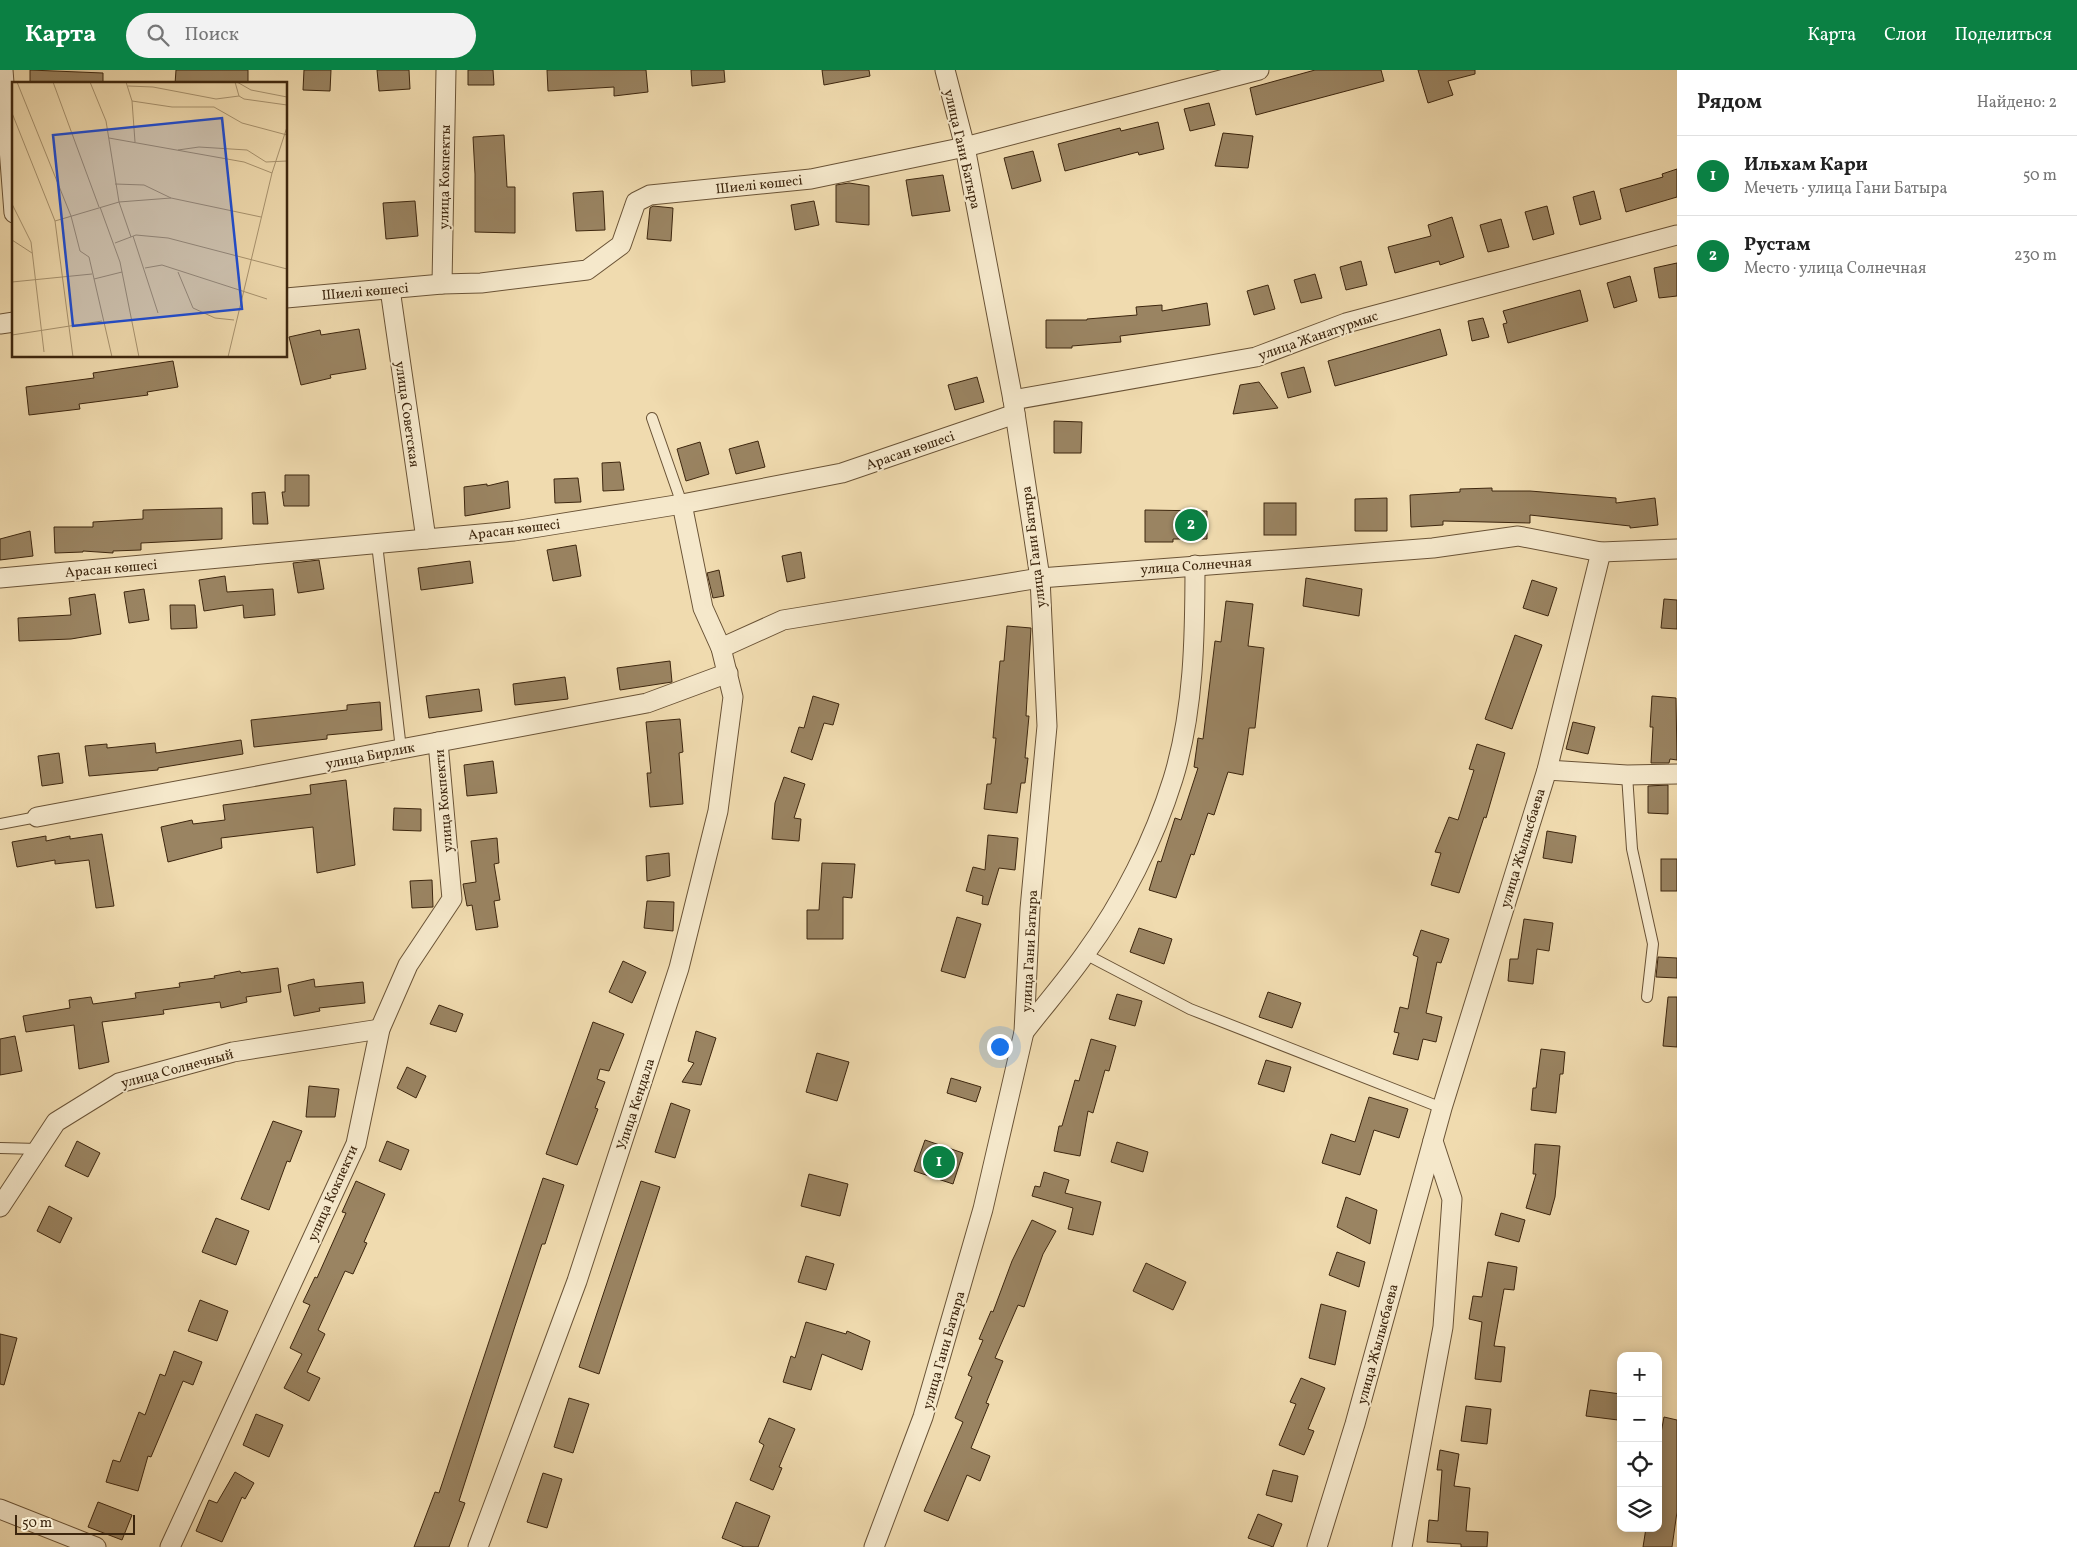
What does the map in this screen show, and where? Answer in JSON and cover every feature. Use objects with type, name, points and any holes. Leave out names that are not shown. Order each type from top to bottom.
[{"type":"street","points":[[3,70],[12,187]]},
{"type":"street","name":"улица Кокпекты","points":[[442,284],[446,70]]},
{"type":"street","name":"улица Гани Батыра","points":[[874,1547],[923,1417],[984,1210],[1024,1032],[1030,909],[1047,726],[1040,578],[1014,407],[965,147],[945,70]]},
{"type":"street","name":"Шиелі көшесі","points":[[288,298],[442,284],[481,283],[587,270],[621,245],[636,202],[650,195],[811,179],[965,147],[1259,70]]},
{"type":"street","name":"улица Жанатурмыс","points":[[1014,407],[1256,357],[1346,323],[1677,235]]},
{"type":"street","name":"улица Советская","points":[[390,289],[426,539]]},
{"type":"street","name":"Арасан көшесі","points":[[0,578],[514,531],[682,504],[842,472],[1014,407]]},
{"type":"street","name":"Улица Кендала","points":[[478,1547],[577,1281],[679,968],[718,811],[733,697],[721,648],[703,608],[682,504]]},
{"type":"street","name":"улица Солнечная","points":[[721,648],[783,620],[1040,578],[1433,548],[1518,536],[1600,552],[1677,549]]},
{"type":"street","name":"улица Жылысбаева","points":[[1317,1547],[1355,1424],[1442,1108],[1547,770],[1600,552]]},
{"type":"street","name":"улица Гани Батыра","points":[[1024,1032],[1085,954],[1115,908],[1145,849],[1174,777],[1191,682],[1195,633],[1195,565]]},
{"type":"street","name":"улица Бирлик","points":[[37,817],[647,703],[728,673]]},
{"type":"street","name":"улица Кокпекти","points":[[170,1547],[356,1144],[380,1029],[408,965],[452,900],[438,742]]},
{"type":"street","points":[[1547,770],[1627,775],[1677,774]]},
{"type":"street","name":"улица Солнечный","points":[[0,1207],[56,1122],[118,1083],[233,1052],[380,1029]]},
{"type":"street","points":[[1402,1547],[1443,1328],[1452,1199],[1433,1141]]},
{"type":"street","points":[[0,1509],[96,1547]]},
{"type":"lane","points":[[652,418],[682,504]]},
{"type":"lane","points":[[377,544],[401,749]]},
{"type":"lane","points":[[1627,775],[1632,849],[1653,944],[1647,997]]},
{"type":"lane","points":[[0,824],[37,817]]},
{"type":"lane","points":[[1085,954],[1190,1009],[1442,1108]]},
{"type":"lane","points":[[0,1148],[38,1149]]},
{"type":"building","points":[[30,70],[103,73],[103,82],[30,82]]},
{"type":"building","points":[[176,70],[248,70],[248,82],[175,82]]},
{"type":"building","points":[[304,70],[331,70],[330,91],[303,90]]},
{"type":"building","points":[[377,70],[409,70],[410,89],[379,91]]},
{"type":"building","points":[[468,70],[493,70],[494,85],[468,85]]},
{"type":"building","points":[[547,70],[646,70],[648,92],[614,96],[614,87],[548,91]]},
{"type":"building","points":[[691,70],[724,70],[725,82],[692,86]]},
{"type":"building","points":[[822,70],[869,70],[870,76],[824,85]]},
{"type":"building","points":[[1315,70],[1381,70],[1384,81],[1256,115],[1250,88]]},
{"type":"building","points":[[1418,70],[1475,70],[1475,74],[1448,81],[1453,95],[1428,103]]},
{"type":"building","points":[[1209,103],[1215,125],[1190,131],[1184,109]]},
{"type":"building","points":[[1158,122],[1164,149],[1139,155],[1138,152],[1065,171],[1058,144],[1120,128],[1121,131]]},
{"type":"building","points":[[1223,133],[1253,136],[1248,168],[1215,166]]},
{"type":"building","points":[[504,135],[507,187],[515,187],[515,233],[475,232],[473,137]]},
{"type":"building","points":[[1033,151],[1041,181],[1012,189],[1004,158]]},
{"type":"building","points":[[1677,169],[1677,197],[1626,212],[1620,189],[1663,177],[1662,174]]},
{"type":"building","points":[[943,175],[950,211],[912,216],[906,180]]},
{"type":"building","points":[[849,183],[869,186],[869,225],[836,222],[836,185]]},
{"type":"building","points":[[603,191],[605,230],[576,231],[573,193]]},
{"type":"building","points":[[1594,191],[1601,219],[1580,225],[1573,197]]},
{"type":"building","points":[[415,201],[418,236],[386,239],[383,203]]},
{"type":"building","points":[[814,201],[819,225],[795,230],[791,205]]},
{"type":"building","points":[[653,206],[673,208],[671,241],[647,239],[650,208]]},
{"type":"building","points":[[1547,206],[1554,234],[1533,240],[1525,212]]},
{"type":"building","points":[[1452,217],[1464,257],[1440,265],[1439,261],[1395,273],[1388,247],[1431,236],[1428,225]]},
{"type":"building","points":[[1501,219],[1509,247],[1488,252],[1480,225]]},
{"type":"building","points":[[1361,261],[1367,285],[1346,290],[1340,267]]},
{"type":"building","points":[[1677,263],[1677,296],[1659,298],[1654,268]]},
{"type":"building","points":[[1315,274],[1322,298],[1301,303],[1294,280]]},
{"type":"building","points":[[1630,276],[1637,301],[1614,308],[1607,283]]},
{"type":"building","points":[[1268,285],[1275,309],[1254,315],[1247,291]]},
{"type":"building","points":[[1580,290],[1588,321],[1508,343],[1503,324],[1507,323],[1503,311]]},
{"type":"building","points":[[1207,303],[1210,325],[1120,336],[1121,342],[1072,346],[1072,348],[1046,348],[1046,320],[1087,320],[1137,315],[1136,307],[1162,305],[1162,311]]},
{"type":"building","points":[[1483,318],[1489,337],[1472,341],[1468,321]]},
{"type":"building","points":[[359,329],[366,369],[330,375],[331,378],[301,385],[289,337],[320,330],[321,335]]},
{"type":"building","points":[[1440,329],[1447,355],[1335,386],[1328,361]]},
{"type":"building","points":[[173,361],[178,387],[147,392],[148,395],[79,404],[80,409],[29,415],[26,387],[94,378],[93,373]]},
{"type":"building","points":[[1304,367],[1311,392],[1288,398],[1281,373]]},
{"type":"building","points":[[977,377],[984,402],[955,410],[948,385]]},
{"type":"building","points":[[1259,382],[1278,408],[1233,414],[1240,385]]},
{"type":"building","points":[[1054,421],[1082,422],[1081,453],[1054,453]]},
{"type":"building","points":[[758,441],[765,467],[736,474],[729,449]]},
{"type":"building","points":[[700,442],[709,474],[686,481],[677,449]]},
{"type":"building","points":[[620,462],[624,490],[603,491],[602,463]]},
{"type":"building","points":[[285,475],[309,475],[309,506],[284,506],[282,492],[285,492]]},
{"type":"building","points":[[578,478],[581,502],[555,503],[554,479]]},
{"type":"building","points":[[508,481],[510,508],[465,516],[464,487],[487,484],[487,486]]},
{"type":"building","points":[[1492,488],[1492,491],[1530,491],[1616,498],[1616,503],[1655,498],[1658,525],[1630,528],[1630,526],[1530,515],[1530,523],[1443,521],[1443,525],[1411,527],[1410,495],[1460,492],[1460,489]]},
{"type":"building","points":[[265,492],[268,524],[253,524],[252,493]]},
{"type":"building","points":[[1387,498],[1387,531],[1355,531],[1355,499]]},
{"type":"building","points":[[1264,503],[1296,503],[1296,535],[1264,535]]},
{"type":"building","points":[[222,508],[222,539],[141,543],[141,550],[113,551],[113,553],[83,551],[55,553],[54,527],[93,527],[93,522],[143,519],[143,510]]},
{"type":"building","points":[[1145,510],[1207,511],[1207,539],[1173,539],[1173,542],[1145,542]]},
{"type":"building","points":[[30,531],[33,556],[0,560],[0,539]]},
{"type":"building","points":[[576,545],[581,576],[553,581],[547,550]]},
{"type":"building","points":[[801,552],[805,578],[787,582],[782,556]]},
{"type":"building","points":[[319,560],[324,589],[298,593],[293,563]]},
{"type":"building","points":[[470,561],[473,583],[421,590],[418,568]]},
{"type":"building","points":[[719,570],[724,596],[713,598],[707,573]]},
{"type":"building","points":[[225,576],[227,592],[273,589],[275,615],[244,618],[243,605],[204,611],[199,580]]},
{"type":"building","points":[[1306,578],[1362,589],[1359,616],[1303,606]]},
{"type":"building","points":[[1532,580],[1557,588],[1548,616],[1523,608]]},
{"type":"building","points":[[144,589],[149,620],[129,623],[124,592]]},
{"type":"building","points":[[95,594],[101,634],[71,639],[19,641],[18,618],[71,615],[69,598]]},
{"type":"building","points":[[1664,599],[1677,600],[1677,629],[1661,628]]},
{"type":"building","points":[[1226,601],[1253,604],[1248,646],[1264,648],[1255,728],[1249,728],[1243,775],[1228,772],[1214,815],[1208,813],[1194,855],[1191,854],[1176,898],[1149,890],[1158,861],[1161,862],[1175,818],[1181,820],[1198,768],[1194,767],[1198,738],[1203,739],[1215,641],[1221,642]]},
{"type":"building","points":[[170,605],[195,605],[197,628],[171,629]]},
{"type":"building","points":[[1007,626],[1031,628],[1026,716],[1029,716],[1025,758],[1028,758],[1025,783],[1021,783],[1017,813],[984,809],[987,784],[991,784],[996,738],[993,738],[1000,661],[1004,661]]},
{"type":"building","points":[[1515,635],[1542,645],[1512,729],[1485,719]]},
{"type":"building","points":[[670,661],[672,682],[620,690],[617,668]]},
{"type":"building","points":[[565,677],[568,699],[515,705],[513,684]]},
{"type":"building","points":[[479,689],[482,711],[429,718],[426,696]]},
{"type":"building","points":[[813,696],[839,704],[833,725],[824,723],[812,760],[791,752],[799,727],[804,728]]},
{"type":"building","points":[[1652,696],[1676,698],[1677,760],[1670,759],[1669,763],[1651,763],[1653,727],[1650,727]]},
{"type":"building","points":[[380,702],[382,730],[327,735],[327,739],[254,747],[251,720],[347,710],[347,705]]},
{"type":"building","points":[[680,719],[683,752],[679,753],[683,804],[650,807],[647,773],[651,773],[646,722]]},
{"type":"building","points":[[1573,722],[1595,727],[1588,754],[1566,749]]},
{"type":"building","points":[[241,740],[243,754],[158,768],[158,770],[89,776],[85,746],[107,744],[107,748],[155,743],[156,753]]},
{"type":"building","points":[[1477,744],[1505,753],[1486,818],[1484,817],[1459,893],[1431,885],[1441,853],[1435,852],[1449,817],[1458,820],[1474,770],[1469,769]]},
{"type":"building","points":[[59,753],[63,783],[42,786],[38,756]]},
{"type":"building","points":[[493,761],[497,793],[467,796],[464,765]]},
{"type":"building","points":[[784,777],[805,784],[794,818],[801,819],[799,841],[772,839],[775,803]]},
{"type":"building","points":[[346,780],[355,865],[317,873],[313,827],[221,838],[222,848],[168,862],[161,827],[192,820],[193,824],[225,820],[223,805],[311,794],[310,785]]},
{"type":"building","points":[[1668,785],[1668,814],[1648,813],[1648,786]]},
{"type":"building","points":[[394,808],[421,809],[421,831],[393,830]]},
{"type":"building","points":[[1547,831],[1576,836],[1572,863],[1543,858]]},
{"type":"building","points":[[102,834],[114,906],[96,908],[89,860],[55,864],[55,860],[17,867],[12,842],[46,836],[46,841],[70,836],[70,839]]},
{"type":"building","points":[[988,835],[1018,838],[1015,870],[999,868],[988,905],[982,904],[983,896],[966,891],[973,867],[985,870]]},
{"type":"building","points":[[497,838],[499,863],[494,864],[500,900],[494,901],[498,927],[476,930],[472,905],[467,906],[463,884],[476,882],[471,841]]},
{"type":"building","points":[[669,853],[670,876],[647,881],[646,856]]},
{"type":"building","points":[[1661,859],[1677,859],[1677,891],[1661,891]]},
{"type":"building","points":[[822,863],[855,864],[852,898],[843,897],[843,939],[807,939],[807,910],[819,910]]},
{"type":"building","points":[[432,880],[433,907],[412,908],[410,881]]},
{"type":"building","points":[[647,901],[674,902],[673,931],[644,928]]},
{"type":"building","points":[[957,917],[981,924],[965,978],[941,971]]},
{"type":"building","points":[[1524,919],[1553,923],[1549,951],[1537,949],[1533,984],[1508,981],[1510,959],[1518,959]]},
{"type":"building","points":[[1139,928],[1172,939],[1164,964],[1130,952]]},
{"type":"building","points":[[1421,930],[1449,939],[1441,963],[1437,962],[1426,1013],[1442,1017],[1436,1042],[1423,1039],[1418,1060],[1393,1054],[1399,1033],[1394,1032],[1400,1007],[1408,1009],[1418,957],[1413,955]]},
{"type":"building","points":[[1658,957],[1677,958],[1677,978],[1656,977]]},
{"type":"building","points":[[623,961],[646,972],[632,1003],[609,992]]},
{"type":"building","points":[[278,968],[281,992],[246,997],[247,1002],[221,1008],[220,1002],[163,1010],[164,1014],[102,1022],[109,1062],[79,1069],[74,1025],[26,1032],[23,1016],[70,1008],[69,1000],[91,997],[93,1004],[136,998],[135,993],[180,987],[179,983],[215,978],[214,976],[240,971],[241,973]]},
{"type":"building","points":[[314,979],[315,987],[363,982],[365,1003],[319,1008],[320,1011],[294,1016],[288,985]]},
{"type":"building","points":[[1268,992],[1301,1003],[1292,1028],[1259,1017]]},
{"type":"building","points":[[1117,994],[1142,1001],[1135,1026],[1109,1019]]},
{"type":"building","points":[[1668,997],[1677,997],[1677,1047],[1663,1046]]},
{"type":"building","points":[[439,1005],[463,1014],[456,1032],[430,1024]]},
{"type":"building","points":[[593,1022],[624,1034],[609,1071],[600,1069],[597,1079],[605,1082],[595,1108],[598,1109],[577,1165],[546,1154]]},
{"type":"building","points":[[696,1031],[716,1038],[701,1085],[682,1082],[694,1063],[688,1061]]},
{"type":"building","points":[[15,1036],[22,1071],[0,1075],[0,1039]]},
{"type":"building","points":[[1091,1039],[1116,1046],[1109,1071],[1105,1070],[1093,1113],[1088,1111],[1080,1156],[1054,1151],[1059,1126],[1062,1126],[1075,1080],[1079,1081]]},
{"type":"building","points":[[1541,1049],[1565,1052],[1563,1074],[1560,1074],[1556,1113],[1531,1110],[1533,1088],[1536,1088]]},
{"type":"building","points":[[817,1053],[849,1062],[837,1101],[806,1092]]},
{"type":"building","points":[[1266,1060],[1291,1067],[1284,1092],[1258,1084]]},
{"type":"building","points":[[407,1067],[426,1076],[416,1098],[397,1088]]},
{"type":"building","points":[[951,1078],[981,1087],[976,1102],[947,1093]]},
{"type":"building","points":[[309,1086],[339,1089],[335,1117],[306,1117]]},
{"type":"building","points":[[1369,1097],[1408,1109],[1399,1138],[1374,1130],[1360,1175],[1322,1163],[1331,1134],[1355,1142]]},
{"type":"building","points":[[671,1103],[690,1110],[675,1158],[655,1152]]},
{"type":"building","points":[[273,1121],[302,1131],[290,1162],[287,1161],[269,1210],[241,1199]]},
{"type":"building","points":[[925,1140],[963,1153],[953,1184],[914,1171]]},
{"type":"building","points":[[77,1141],[100,1153],[88,1177],[65,1166]]},
{"type":"building","points":[[387,1141],[409,1150],[401,1170],[379,1161]]},
{"type":"building","points":[[1117,1142],[1148,1152],[1143,1172],[1111,1162]]},
{"type":"building","points":[[1535,1144],[1560,1146],[1555,1197],[1550,1215],[1526,1208],[1536,1174],[1533,1174]]},
{"type":"building","points":[[1044,1172],[1069,1180],[1065,1193],[1101,1202],[1093,1235],[1068,1229],[1073,1208],[1032,1196],[1035,1186],[1040,1187]]},
{"type":"building","points":[[809,1174],[848,1184],[840,1216],[801,1206]]},
{"type":"building","points":[[543,1178],[564,1185],[545,1244],[542,1244],[459,1501],[465,1503],[449,1547],[414,1547],[435,1492],[439,1493]]},
{"type":"building","points":[[356,1181],[385,1194],[364,1242],[367,1243],[353,1274],[345,1271],[318,1330],[325,1334],[307,1372],[320,1378],[309,1401],[284,1388],[302,1354],[290,1348],[310,1305],[303,1302],[315,1277],[317,1278],[346,1213],[342,1212]]},
{"type":"building","points":[[641,1181],[660,1187],[599,1374],[579,1367]]},
{"type":"building","points":[[1346,1197],[1377,1210],[1370,1244],[1337,1227]]},
{"type":"building","points":[[49,1206],[72,1218],[60,1243],[37,1231]]},
{"type":"building","points":[[1501,1213],[1525,1220],[1519,1242],[1495,1235]]},
{"type":"building","points":[[216,1218],[249,1231],[236,1265],[202,1252]]},
{"type":"building","points":[[1032,1220],[1056,1231],[1043,1254],[1024,1307],[1018,1305],[995,1358],[1003,1361],[986,1403],[989,1404],[971,1448],[990,1456],[980,1481],[967,1475],[948,1521],[924,1511],[963,1422],[955,1418],[972,1377],[968,1375],[983,1340],[979,1339],[991,1311],[993,1312],[1012,1261]]},
{"type":"building","points":[[1337,1252],[1365,1262],[1359,1287],[1329,1275]]},
{"type":"building","points":[[806,1256],[834,1264],[826,1290],[798,1282]]},
{"type":"building","points":[[1488,1262],[1517,1267],[1514,1290],[1504,1289],[1494,1346],[1505,1347],[1501,1382],[1475,1379],[1482,1322],[1469,1319],[1473,1296],[1482,1297]]},
{"type":"building","points":[[1146,1263],[1186,1282],[1173,1310],[1133,1291]]},
{"type":"building","points":[[200,1300],[228,1311],[217,1341],[188,1331]]},
{"type":"building","points":[[1321,1304],[1346,1311],[1335,1365],[1309,1358]]},
{"type":"building","points":[[806,1322],[846,1334],[847,1331],[870,1341],[862,1370],[822,1354],[811,1390],[783,1382],[791,1356],[795,1358]]},
{"type":"building","points":[[0,1334],[17,1338],[4,1385],[0,1384]]},
{"type":"building","points":[[174,1351],[202,1362],[193,1385],[183,1381],[151,1457],[148,1456],[138,1491],[106,1482],[113,1460],[120,1462],[139,1412],[145,1415],[160,1374],[165,1376]]},
{"type":"building","points":[[1301,1378],[1325,1388],[1308,1429],[1314,1431],[1304,1455],[1279,1445],[1296,1404],[1290,1402]]},
{"type":"building","points":[[1590,1390],[1617,1393],[1617,1420],[1586,1416]]},
{"type":"building","points":[[569,1398],[589,1404],[573,1453],[554,1447]]},
{"type":"building","points":[[1466,1406],[1491,1409],[1487,1444],[1461,1441]]},
{"type":"building","points":[[256,1414],[283,1425],[269,1457],[243,1445]]},
{"type":"building","points":[[1664,1417],[1677,1420],[1677,1512],[1672,1547],[1643,1547],[1645,1532],[1662,1532],[1662,1428]]},
{"type":"building","points":[[769,1418],[795,1429],[779,1467],[782,1468],[773,1490],[750,1480],[764,1445],[759,1442]]},
{"type":"building","points":[[1440,1450],[1459,1454],[1454,1486],[1470,1488],[1466,1531],[1488,1532],[1487,1547],[1461,1547],[1461,1544],[1427,1542],[1429,1520],[1438,1521],[1442,1470],[1437,1470]]},
{"type":"building","points":[[1273,1470],[1298,1476],[1292,1502],[1266,1495]]},
{"type":"building","points":[[235,1472],[254,1483],[245,1499],[242,1497],[222,1542],[196,1531],[209,1500],[217,1503]]},
{"type":"building","points":[[543,1473],[562,1479],[547,1528],[527,1522]]},
{"type":"building","points":[[98,1502],[132,1515],[122,1540],[88,1527]]},
{"type":"building","points":[[736,1502],[770,1516],[758,1547],[744,1547],[722,1538]]},
{"type":"building","points":[[1258,1514],[1282,1524],[1273,1547],[1248,1538]]},
{"type":"place","name":"Рустам","points":[[1191,525]]},
{"type":"place","name":"Ильхам Кари","points":[[939,1162]]}]
